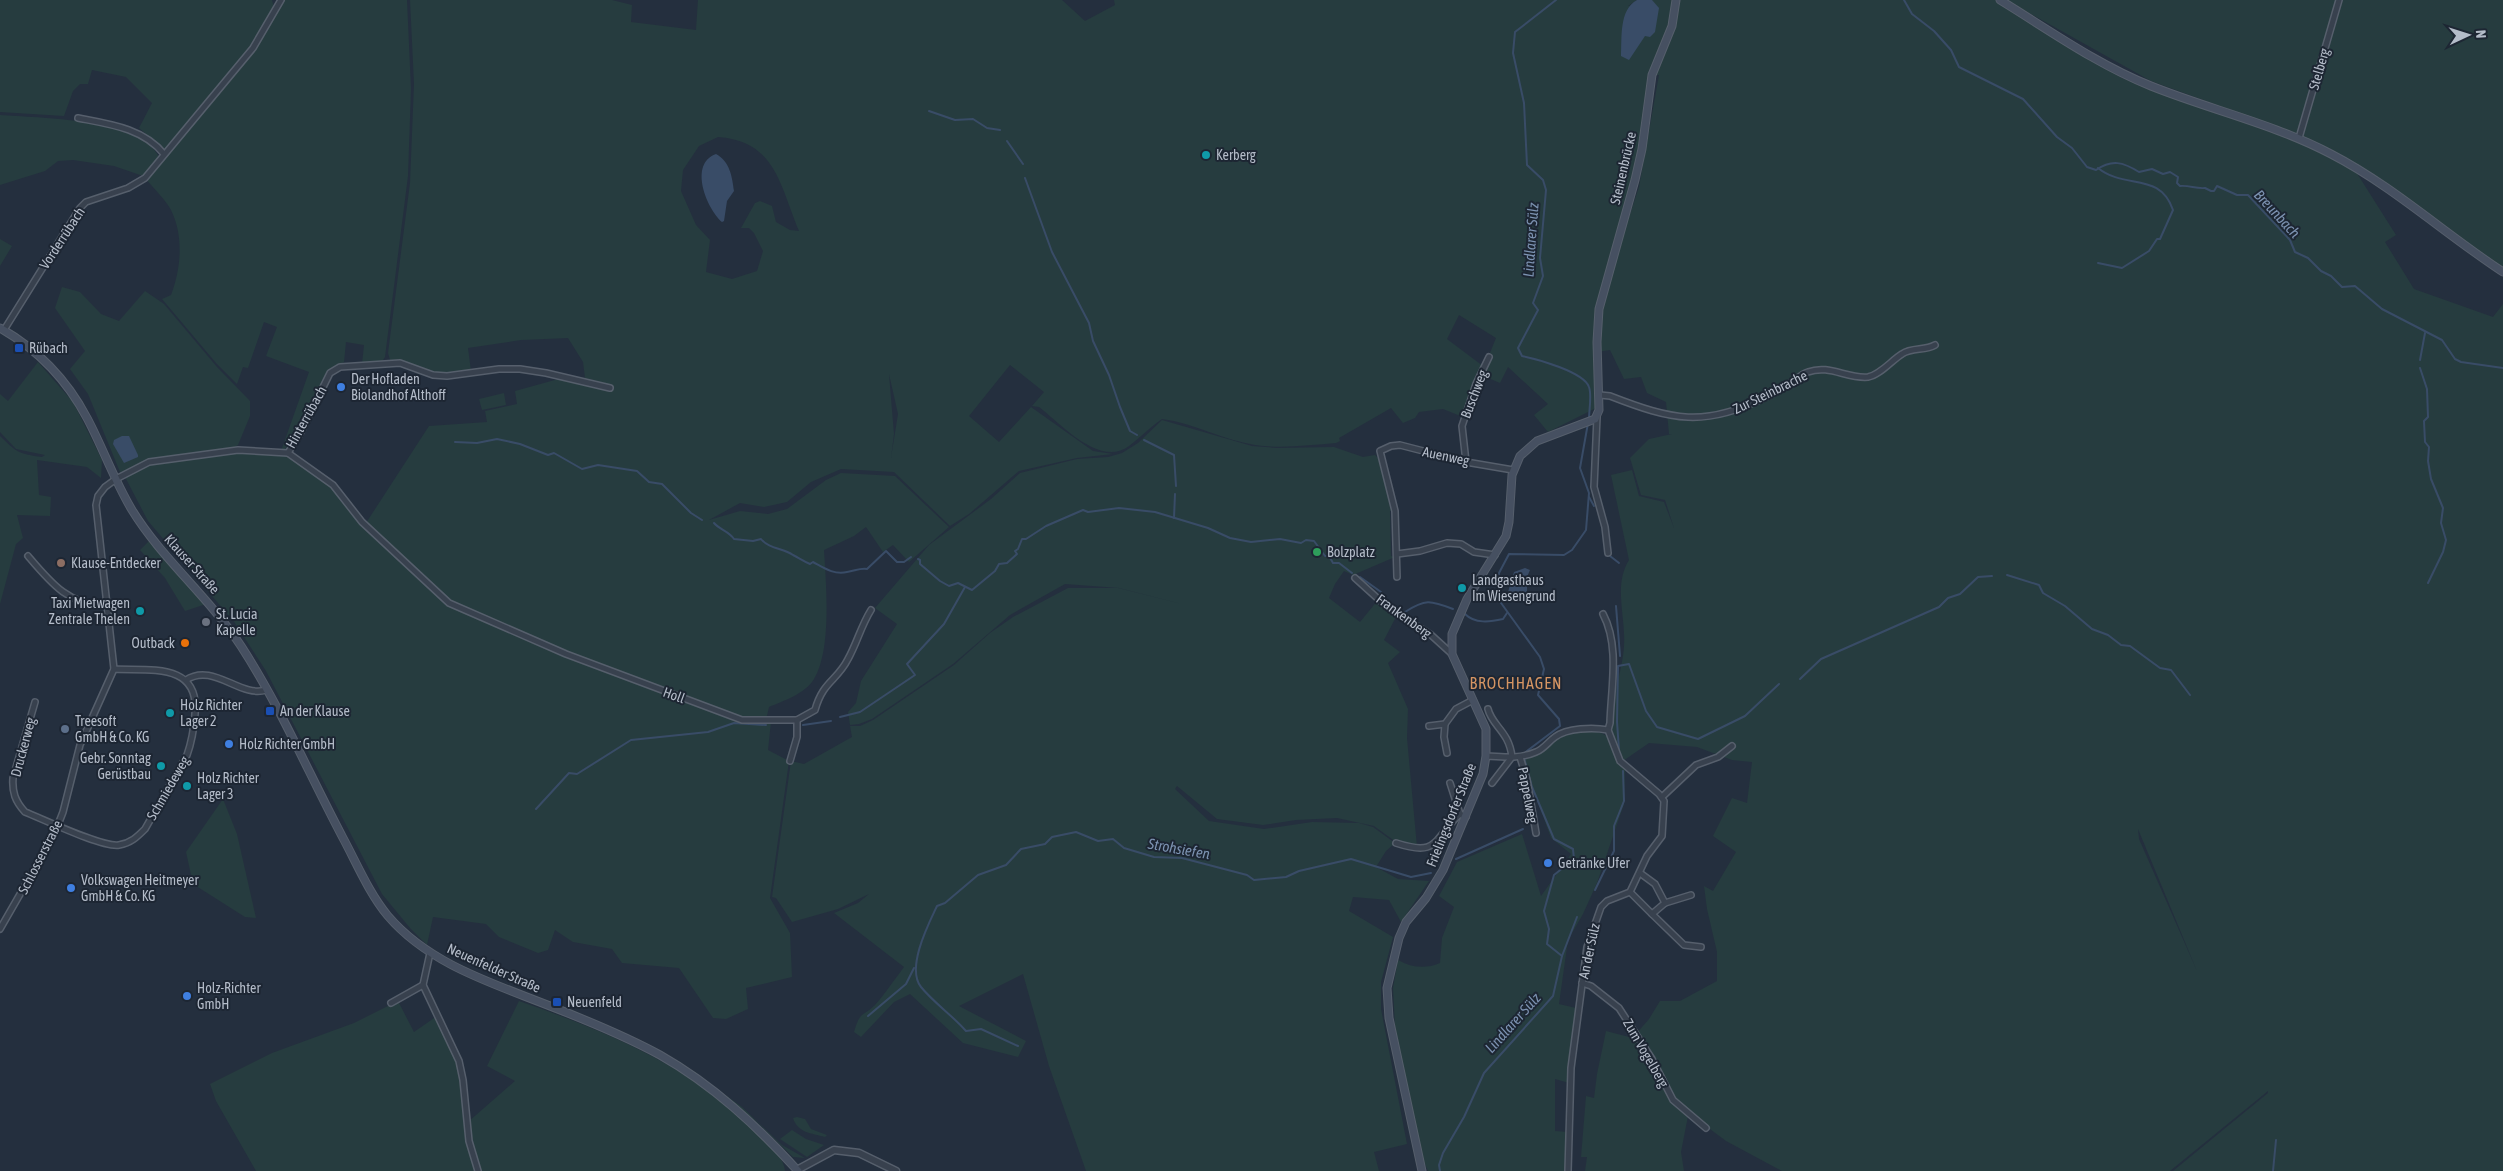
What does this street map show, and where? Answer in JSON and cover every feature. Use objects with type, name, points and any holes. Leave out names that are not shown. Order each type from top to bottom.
[{"type":"main road","name":"Steinenbrücke","points":[[1600,395],[1597,342],[1598,309],[1642,149],[1652,75],[1672,26],[1676,0]]},
{"type":"main road","points":[[2000,0],[2114,69],[2151,86],[2299,138],[2352,165],[2503,272]]},
{"type":"main road","name":"Klauser Straße","points":[[2,329],[45,361],[71,391],[88,419],[116,479],[142,526],[221,617],[241,646],[266,690],[372,895],[402,931],[430,953]]},
{"type":"main road","points":[[1596,418],[1600,395]]},
{"type":"main road","name":"Frielingsdorfer Straße","points":[[1422,1171],[1386,997],[1388,976],[1401,933],[1410,916],[1436,884],[1462,816],[1483,774],[1486,756],[1486,730],[1452,654],[1453,627],[1467,599],[1506,536],[1514,470],[1520,456],[1529,446],[1553,434],[1596,418]]},
{"type":"main road","name":"Neuenfelder Straße","points":[[430,953],[451,965],[558,1009],[659,1055],[705,1084],[740,1113],[797,1171]]},
{"type":"street","name":"Vorderrübach","points":[[2,329],[80,208],[86,202],[128,188],[145,178],[253,48],[281,0]]},
{"type":"street","name":"Stelberg","points":[[2299,138],[2339,0]]},
{"type":"street","points":[[78,118],[118,126],[139,133],[157,145],[164,154]]},
{"type":"street","name":"Zur Steinbrache","points":[[1600,395],[1610,396],[1673,417],[1709,418],[1751,404],[1789,385],[1807,372],[1826,369],[1856,377],[1870,377],[1903,353],[1913,349],[1929,348],[1934,345]]},
{"type":"street","name":"Buschweg","points":[[1466,462],[1462,426],[1476,384],[1488,357]]},
{"type":"street","name":"Hinterrübach","points":[[116,479],[149,462],[163,459],[238,450],[288,453],[302,432],[330,373],[340,367],[400,363],[433,375],[447,376],[499,369],[520,369],[610,388]]},
{"type":"street","points":[[1596,418],[1594,487],[1605,527],[1608,553]]},
{"type":"street","name":"Auenweg","points":[[1397,554],[1395,511],[1380,451],[1391,446],[1400,445],[1466,462],[1484,463],[1514,470]]},
{"type":"street","name":"Holl","points":[[288,453],[333,485],[362,522],[449,603],[659,690],[742,720],[797,720]]},
{"type":"street","points":[[116,479],[98,496],[96,505],[114,669],[169,673],[186,680],[191,676],[212,676],[258,693],[266,690]]},
{"type":"street","points":[[1397,578],[1397,554],[1414,552],[1447,543],[1461,544],[1474,552],[1494,555]]},
{"type":"street","points":[[28,556],[45,575],[77,602],[86,605],[106,605]]},
{"type":"street","name":"Frankenberg","points":[[1355,578],[1386,606],[1425,630],[1452,654]]},
{"type":"street","points":[[790,761],[797,737],[797,720],[815,710],[820,694],[846,664],[860,628],[871,610]]},
{"type":"street","points":[[1603,614],[1610,631],[1613,649],[1610,722],[1608,730],[1620,761],[1662,797],[1664,801],[1662,836],[1647,856],[1630,892],[1684,945],[1700,947]]},
{"type":"street","name":"Schlosserstraße","points":[[0,929],[58,826],[80,745],[114,669]]},
{"type":"street","name":"Schmiedeweg","points":[[58,826],[118,846],[135,839],[144,829],[187,755],[191,744],[196,702],[193,687],[186,680]]},
{"type":"street","points":[[1448,753],[1444,737],[1445,724],[1456,709],[1473,700]]},
{"type":"street","name":"Druckerweg","points":[[35,702],[13,778],[12,788],[17,804],[25,812],[58,826]]},
{"type":"street","points":[[1488,708],[1505,733],[1512,757],[1492,783]]},
{"type":"street","points":[[1429,726],[1445,724]]},
{"type":"street","points":[[1486,756],[1520,757],[1538,751],[1555,736],[1564,733],[1588,729],[1608,730]]},
{"type":"street","points":[[1662,797],[1696,765],[1718,757],[1732,746]]},
{"type":"street","name":"Pappelweg","points":[[1520,757],[1527,780],[1536,833]]},
{"type":"street","points":[[1396,843],[1418,849],[1428,848],[1435,844],[1462,816],[1450,783]]},
{"type":"street","points":[[1640,873],[1655,884],[1665,903]]},
{"type":"street","name":"An der Sülz","points":[[1568,1171],[1571,1068],[1587,947],[1601,907],[1607,901],[1630,892]]},
{"type":"street","points":[[1652,914],[1665,903],[1692,895]]},
{"type":"street","name":"Neuenfelder Straße","points":[[423,985],[430,953]]},
{"type":"street","name":"Zum Vogelberg","points":[[1582,983],[1591,986],[1620,1008],[1652,1059],[1673,1100],[1706,1128]]},
{"type":"street","points":[[391,1003],[423,985],[459,1061],[464,1086],[466,1128],[478,1171]]},
{"type":"street","points":[[797,1171],[834,1150],[859,1153],[896,1171]]},
{"type":"green space","points":[[0,0],[272,0],[274,7],[249,49],[167,149],[164,150],[139,128],[152,103],[126,77],[92,70],[88,84],[80,84],[73,91],[64,116],[0,112]]},
{"type":"green space","points":[[283,0],[407,0],[411,89],[408,176],[385,357],[381,363],[362,364],[364,345],[346,342],[344,362],[329,372],[291,445],[281,451],[309,372],[266,356],[277,327],[264,322],[248,368],[243,367],[237,384],[216,363],[162,299],[171,295],[177,274],[180,252],[178,231],[171,210],[146,179],[253,50]]},
{"type":"green space","points":[[410,0],[612,0],[632,5],[631,22],[696,30],[698,0],[1062,0],[1085,21],[1115,5],[1114,0],[1637,0],[1628,6],[1651,0],[1996,0],[2122,78],[2272,125],[2151,81],[2006,0],[2503,0],[2503,272],[2353,167],[2396,235],[2385,242],[2414,289],[2493,317],[2503,304],[2503,1171],[2173,1171],[2268,1093],[2268,1091],[2170,1171],[1782,1171],[1726,1141],[1679,1106],[1636,1034],[1649,1019],[1660,1001],[1680,1001],[1717,981],[1717,952],[1707,909],[1704,886],[1713,891],[1736,852],[1713,836],[1732,798],[1747,803],[1752,762],[1732,760],[1697,747],[1649,743],[1623,761],[1615,745],[1611,720],[1624,646],[1621,602],[1622,580],[1629,560],[1611,475],[1632,470],[1639,496],[1664,502],[1674,528],[1665,500],[1641,495],[1630,458],[1649,439],[1672,434],[1669,434],[1666,402],[1647,393],[1641,377],[1624,379],[1610,350],[1597,352],[1596,408],[1548,432],[1534,415],[1548,404],[1508,367],[1500,383],[1481,375],[1496,338],[1459,315],[1447,339],[1483,366],[1463,417],[1443,409],[1419,412],[1415,418],[1403,423],[1391,408],[1339,438],[1340,441],[1336,443],[1286,447],[1243,443],[1186,424],[1162,419],[1129,446],[1118,451],[1106,452],[1081,441],[1039,407],[1032,406],[1044,392],[1010,365],[969,416],[999,442],[1031,407],[1093,451],[1113,454],[1077,458],[1019,471],[969,514],[950,526],[894,472],[841,469],[811,482],[787,502],[764,507],[740,503],[709,520],[740,511],[768,514],[787,509],[826,480],[841,473],[895,476],[949,527],[909,562],[893,545],[883,552],[866,527],[854,536],[824,550],[826,634],[820,666],[814,679],[805,689],[769,707],[766,720],[738,716],[637,681],[450,602],[366,523],[429,426],[487,422],[485,411],[517,404],[515,391],[562,378],[601,387],[605,383],[585,378],[583,362],[568,338],[521,340],[468,348],[471,371],[433,373],[390,360],[388,353],[410,183],[414,84]],"holes":[[[1653,75],[1659,75],[1639,187],[1602,298],[1635,180]],[[718,137],[737,140],[752,147],[764,157],[780,183],[799,231],[790,230],[776,222],[772,206],[760,201],[755,203],[741,228],[749,228],[754,233],[763,251],[757,271],[732,279],[706,272],[710,240],[696,225],[681,191],[683,170],[699,146]],[[889,374],[898,414],[891,458],[894,434]],[[2138,829],[2197,971],[2139,839]]]},
{"type":"green space","points":[[0,115],[62,119],[111,127],[132,134],[149,144],[159,157],[143,176],[114,166],[73,160],[58,161],[45,171],[0,185]]},
{"type":"green space","points":[[0,239],[12,246],[0,266]]},
{"type":"green space","points":[[62,287],[80,292],[101,314],[119,321],[145,291],[164,304],[217,367],[250,401],[250,416],[238,445],[207,454],[149,459],[124,472],[120,472],[88,394],[70,369],[85,351],[55,308]]},
{"type":"green space","points":[[38,362],[73,402],[102,460],[101,478],[87,467],[37,460],[39,495],[51,497],[50,516],[17,515],[23,538],[16,544],[0,604],[0,436],[14,449],[23,453],[42,457],[45,455],[16,449],[0,432],[0,394],[8,401]]},
{"type":"green space","points":[[504,393],[506,405],[482,410],[479,399]]},
{"type":"green space","points":[[1162,420],[1252,446],[1277,448],[1334,447],[1363,457],[1375,455],[1380,460],[1393,510],[1390,511],[1391,556],[1395,557],[1353,575],[1344,571],[1335,584],[1329,598],[1360,622],[1378,600],[1397,615],[1384,640],[1400,652],[1388,663],[1408,709],[1407,738],[1417,847],[1396,842],[1374,826],[1337,818],[1296,820],[1263,825],[1217,819],[1177,786],[1175,789],[1209,821],[1264,829],[1312,822],[1359,823],[1373,827],[1395,843],[1386,851],[1376,867],[1398,879],[1429,881],[1401,922],[1389,900],[1353,897],[1349,911],[1393,937],[1381,982],[1381,1009],[1407,1144],[1374,1152],[1379,1171],[1086,1171],[1049,1066],[1023,974],[959,1006],[1026,1041],[1018,1057],[963,1043],[910,994],[894,1002],[861,1037],[854,1032],[860,1017],[875,1005],[904,967],[834,913],[858,903],[869,894],[838,909],[792,922],[776,898],[772,897],[791,761],[804,764],[852,737],[850,726],[860,726],[873,720],[954,665],[990,633],[1013,617],[1068,588],[1118,588],[1186,605],[1119,588],[1065,584],[1010,615],[953,664],[872,719],[850,725],[848,712],[856,703],[861,681],[897,624],[875,608],[929,545],[991,499],[1020,473],[1077,459],[1108,457],[1122,453],[1138,443]]},
{"type":"green space","points":[[237,451],[287,454],[332,486],[365,528],[449,605],[564,655],[741,722],[771,722],[768,750],[789,761],[770,898],[790,933],[792,977],[746,988],[748,1009],[726,1019],[713,1018],[679,968],[622,963],[612,949],[573,942],[555,930],[548,950],[538,953],[499,937],[486,924],[433,917],[427,945],[382,894],[266,671],[231,617],[234,615],[230,617],[148,521],[125,477],[149,464]]},
{"type":"green space","points":[[149,541],[206,604],[185,611],[165,578],[140,550]]},
{"type":"green space","points":[[1588,731],[1599,732],[1610,739],[1615,756],[1625,769],[1624,804],[1597,883],[1583,914],[1568,940],[1559,1004],[1576,1008],[1569,1083],[1555,1079],[1555,1131],[1568,1132],[1567,1171],[1428,1171],[1421,1155],[1395,1027],[1393,988],[1398,960],[1408,965],[1419,967],[1440,963],[1442,938],[1454,907],[1439,896],[1457,862],[1522,834],[1541,896],[1571,854],[1551,838],[1522,758],[1564,734]]},
{"type":"green space","points":[[223,799],[237,834],[256,918],[245,917],[193,884],[186,852]]},
{"type":"green space","points":[[398,1001],[414,1032],[437,1016],[456,1058],[462,1083],[465,1131],[476,1171],[256,1171],[216,1101],[210,1084],[272,1053],[354,1023]]},
{"type":"green space","points":[[519,1001],[585,1025],[677,1070],[706,1089],[759,1135],[782,1161],[785,1171],[480,1171],[468,1122],[515,1081],[487,1066]]},
{"type":"green space","points":[[586,1016],[650,1046],[692,1071],[742,1107],[782,1145],[805,1158],[793,1157],[757,1122],[722,1093]]},
{"type":"green space","points":[[1606,1031],[1633,1038],[1635,1036],[1672,1099],[1688,1116],[1681,1152],[1684,1171],[1585,1171],[1587,1157],[1581,1157],[1586,1096],[1594,1098]]},
{"type":"green space","points":[[793,1118],[805,1119],[811,1129],[827,1135],[825,1137],[802,1130]]},
{"type":"green space","points":[[792,1130],[806,1139],[824,1145],[807,1157],[780,1139]]},
{"type":"water","points":[[1637,0],[1652,0],[1659,8],[1655,32],[1650,37],[1645,36],[1629,60],[1621,56],[1624,17],[1631,4]]},
{"type":"water","points":[[716,154],[727,165],[734,191],[727,201],[724,221],[722,222],[716,216],[706,197],[702,176],[703,167],[708,159]]},
{"type":"water","points":[[122,436],[129,436],[138,455],[138,457],[124,463],[113,444],[114,440]]},
{"type":"water","points":[[1525,568],[1530,570],[1527,577],[1527,595],[1517,601],[1512,600],[1508,592],[1514,572]]},
{"type":"waterway","name":"Lindlarer Sülz","points":[[1556,0],[1515,32],[1513,53],[1524,103],[1527,165],[1543,180],[1546,190],[1540,258],[1543,276],[1533,303],[1538,310],[1518,348],[1522,356],[1570,371],[1585,381],[1589,387],[1590,394],[1589,419]]},
{"type":"waterway","name":"Breunbach","points":[[1904,0],[1912,14],[1934,31],[1951,50],[1959,67],[2023,99],[2057,137],[2072,148],[2087,167],[2096,170],[2107,164],[2118,163],[2139,172],[2152,169],[2163,174],[2170,172],[2178,177],[2177,183],[2180,186],[2205,188],[2211,191],[2214,191],[2217,186],[2237,195],[2248,195],[2290,240],[2295,252],[2308,258],[2342,287],[2355,286],[2382,309],[2442,340],[2455,359],[2461,362],[2503,368]]},
{"type":"waterway","points":[[929,111],[955,120],[973,119],[987,128],[1000,130]]},
{"type":"waterway","points":[[1007,141],[1023,164]]},
{"type":"waterway","points":[[2098,168],[2108,175],[2151,185],[2160,190],[2167,198],[2173,210],[2160,239],[2157,239],[2149,251],[2122,268],[2098,263]]},
{"type":"waterway","points":[[1025,178],[1052,252],[1089,323],[1093,341],[1109,375],[1130,431],[1137,435]]},
{"type":"waterway","points":[[2420,360],[2425,333]]},
{"type":"waterway","points":[[2420,368],[2427,389],[2428,417],[2424,421],[2425,442],[2429,447],[2428,461],[2431,479],[2443,508],[2441,523],[2446,540],[2443,552],[2428,583]]},
{"type":"waterway","name":"Lindlarer Sülz","points":[[1440,1171],[1439,1165],[1443,1153],[1464,1117],[1484,1073],[1553,996],[1562,956],[1547,944],[1549,929],[1544,911],[1554,875],[1574,859],[1573,849],[1554,839],[1532,787],[1523,754],[1560,726],[1559,719],[1538,695],[1544,669],[1540,657],[1496,596],[1499,573],[1509,554],[1564,555],[1572,550],[1586,530],[1589,493],[1580,468],[1588,423]]},
{"type":"waterway","points":[[455,442],[477,443],[497,439],[520,444],[548,455],[554,453],[582,469],[598,465],[637,471],[649,482],[662,484],[691,513],[702,520]]},
{"type":"waterway","points":[[1144,440],[1174,455],[1176,486]]},
{"type":"waterway","points":[[1174,518],[1175,494]]},
{"type":"waterway","name":"Lindlarer Sülz","points":[[1589,497],[1594,506]]},
{"type":"waterway","points":[[918,559],[920,564],[940,581],[949,586],[958,583],[972,590],[995,571],[999,564],[1007,563],[1017,554],[1015,551],[1018,549],[1022,539],[1026,539],[1046,526],[1083,510],[1088,512],[1119,508],[1155,512],[1208,528],[1230,538],[1251,542],[1280,539],[1301,543],[1306,540],[1314,541],[1325,556],[1329,556],[1333,563],[1339,563],[1352,573]]},
{"type":"waterway","points":[[714,523],[734,539],[753,541],[761,539],[768,545],[810,564],[813,562],[838,573],[867,569],[886,551],[897,562],[904,562],[911,557]]},
{"type":"waterway","points":[[1610,552],[1610,556],[1619,563]]},
{"type":"waterway","points":[[2007,575],[2039,585],[2043,593],[2065,606],[2092,629],[2108,635],[2121,645],[2130,646],[2160,668],[2171,670],[2190,695]]},
{"type":"waterway","points":[[1800,679],[1821,659],[1939,607],[1948,598],[1960,594],[1978,577],[1992,576]]},
{"type":"waterway","points":[[1360,577],[1381,592],[1382,598],[1392,607]]},
{"type":"waterway","points":[[840,717],[860,712],[915,675],[907,664],[944,624],[965,587]]},
{"type":"waterway","points":[[1398,611],[1405,612],[1428,602],[1453,609]]},
{"type":"waterway","points":[[1616,606],[1620,656]]},
{"type":"waterway","points":[[1465,614],[1478,621],[1488,621],[1503,619],[1507,613]]},
{"type":"waterway","points":[[1619,750],[1617,722],[1618,666],[1629,664],[1646,711],[1657,727],[1698,739],[1745,716],[1779,684]]},
{"type":"waterway","points":[[803,725],[831,721]]},
{"type":"waterway","points":[[536,809],[569,773],[577,774],[631,740],[708,732],[734,723],[766,725]]},
{"type":"waterway","points":[[1595,890],[1614,851],[1614,826],[1624,801],[1623,771]]},
{"type":"waterway","name":"Strohsiefen","points":[[1456,859],[1523,829]]},
{"type":"waterway","name":"Strohsiefen","points":[[1018,1046],[981,1029],[966,1031],[921,987],[917,979],[916,969],[920,946],[937,906],[945,903],[978,875],[1006,865],[1021,849],[1045,844],[1052,837],[1076,832],[1098,841],[1113,839],[1124,848],[1154,857],[1182,858],[1247,875],[1254,880],[1286,877],[1299,871],[1351,859],[1411,877],[1431,873]]},
{"type":"waterway","points":[[1562,956],[1577,917]]},
{"type":"waterway","points":[[868,1016],[906,984],[914,968]]},
{"type":"waterway","points":[[2273,1171],[2276,1140]]},
{"type":"place","name":"Kerberg","points":[[1206,155]]},
{"type":"place","name":"Rübach","points":[[19,348]]},
{"type":"place","name":"Der Hofladen Biolandhof Althoff","points":[[341,387]]},
{"type":"place","name":"Bolzplatz","points":[[1317,552]]},
{"type":"place","name":"Klause-Entdecker","points":[[61,563]]},
{"type":"place","name":"Landgasthaus Im Wiesengrund","points":[[1462,588]]},
{"type":"place","name":"Taxi Mietwagen Zentrale Thelen","points":[[140,611]]},
{"type":"place","name":"St. Lucia Kapelle","points":[[206,622]]},
{"type":"place","name":"Outback","points":[[185,643]]},
{"type":"place","name":"An der Klause","points":[[270,711]]},
{"type":"place","name":"Holz Richter Lager 2","points":[[170,713]]},
{"type":"place","name":"Treesoft GmbH & Co. KG","points":[[65,729]]},
{"type":"place","name":"Holz Richter GmbH","points":[[229,744]]},
{"type":"place","name":"Gebr. Sonntag Gerüstbau","points":[[161,766]]},
{"type":"place","name":"Holz Richter Lager 3","points":[[187,786]]},
{"type":"place","name":"Getränke Ufer","points":[[1548,863]]},
{"type":"place","name":"Volkswagen Heitmeyer GmbH & Co. KG","points":[[71,888]]},
{"type":"place","name":"Holz-Richter GmbH","points":[[187,996]]},
{"type":"place","name":"Neuenfeld","points":[[557,1002]]},
{"type":"district","name":"BROCHHAGEN","points":[[1516,683]]}]
